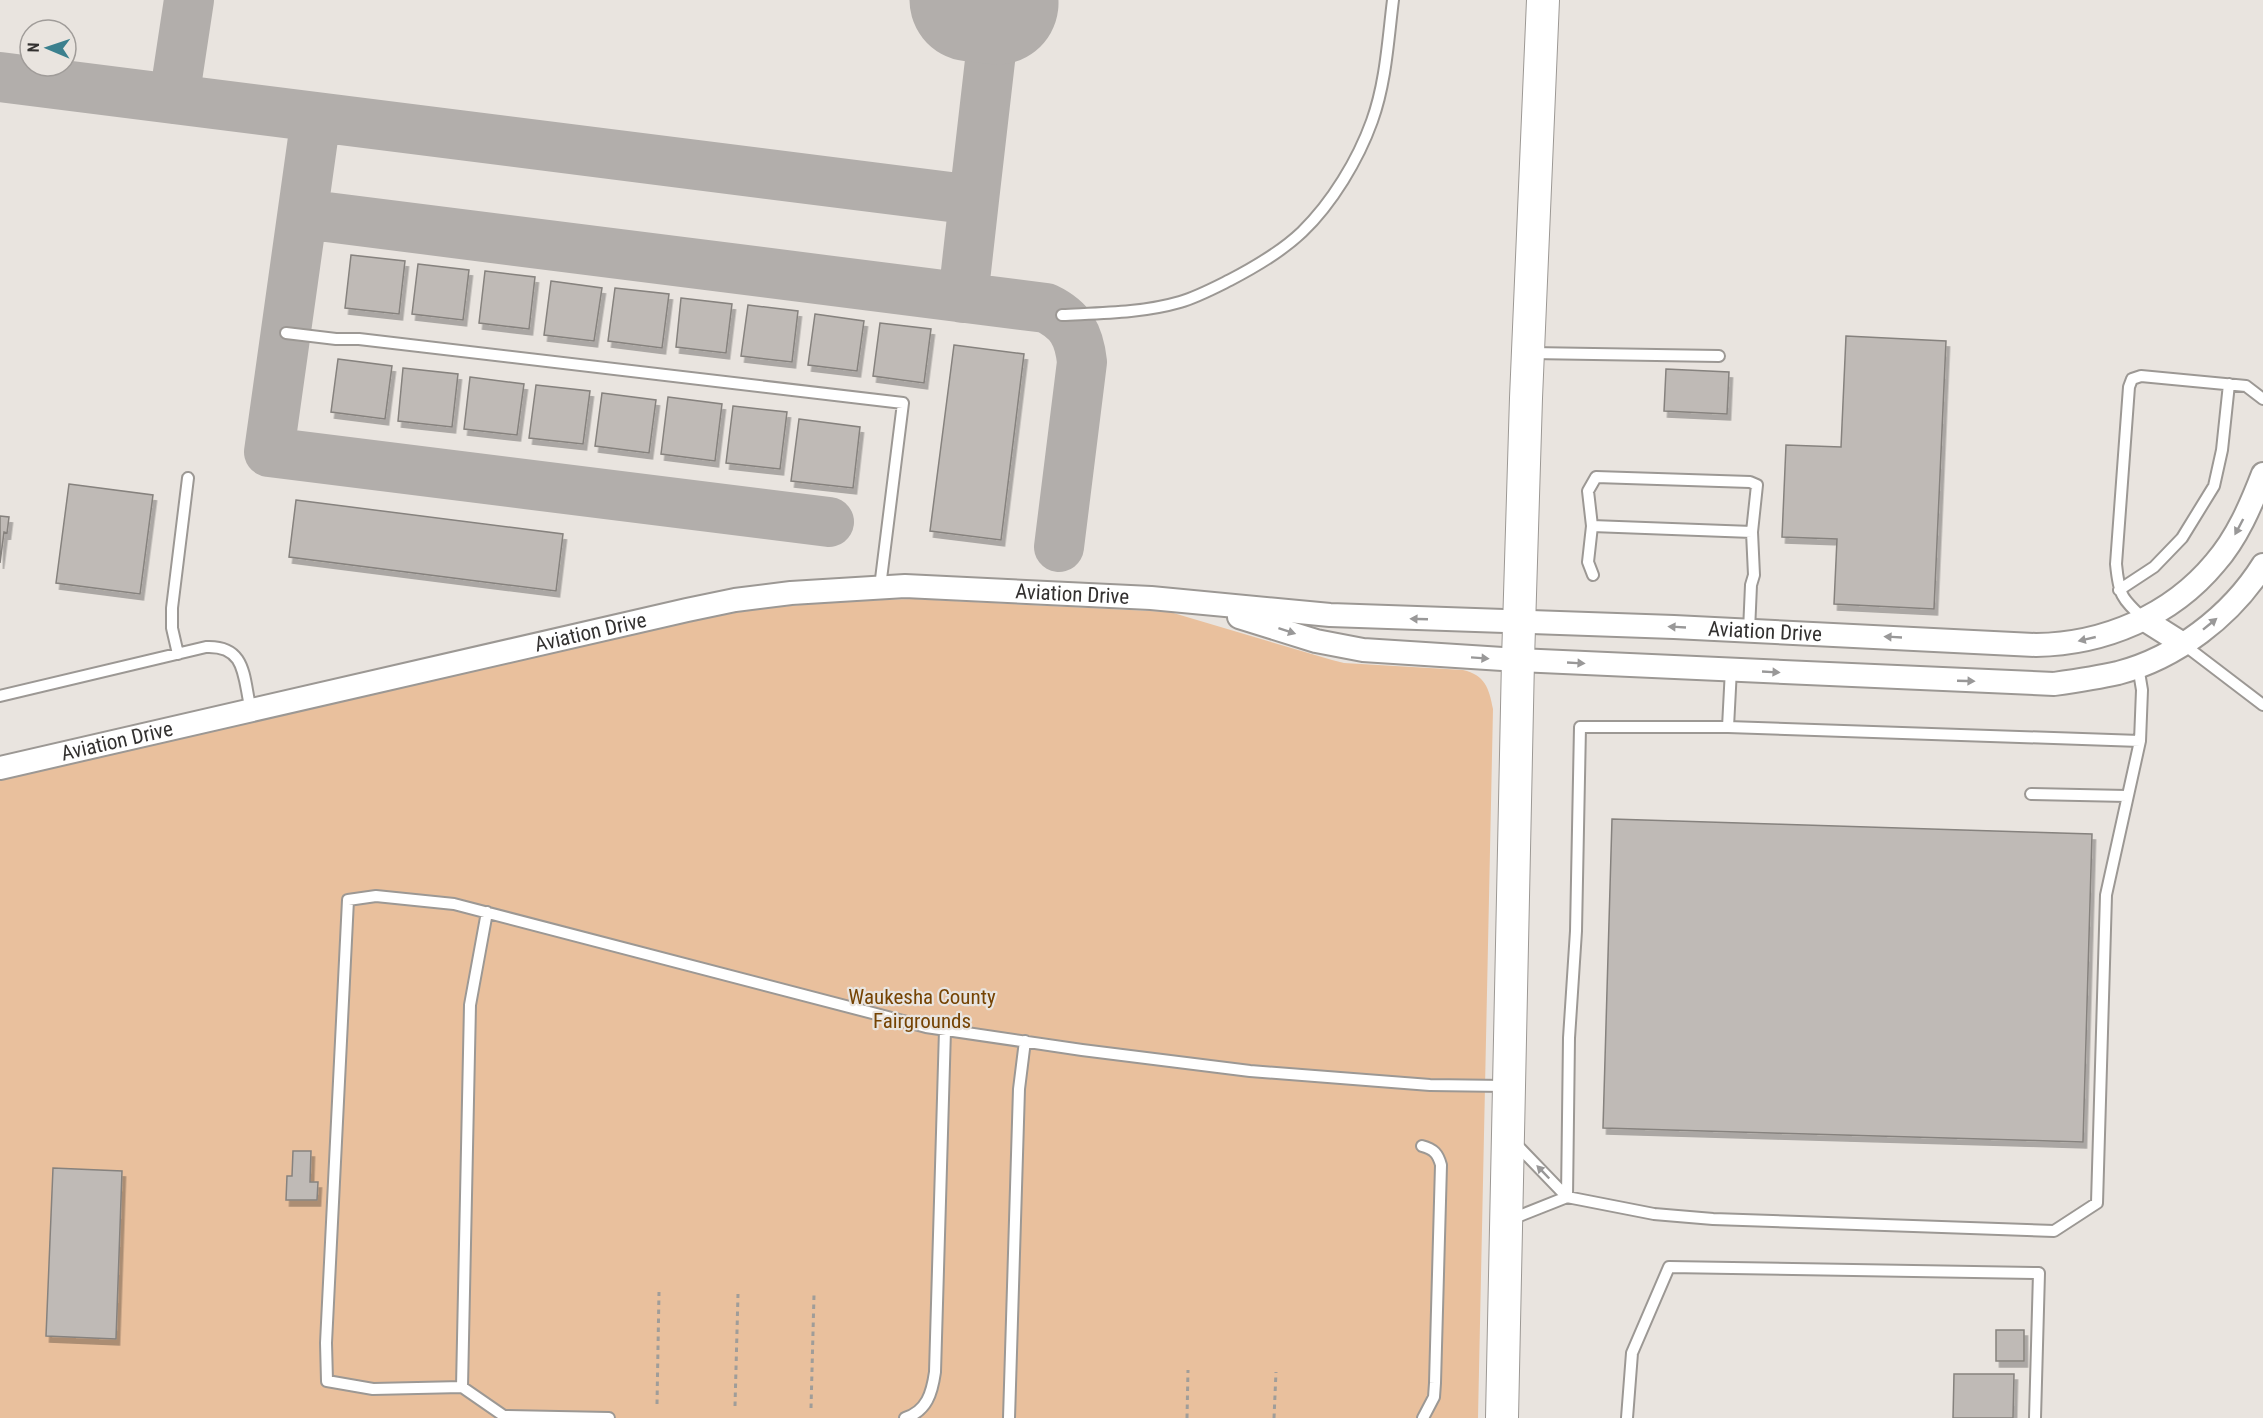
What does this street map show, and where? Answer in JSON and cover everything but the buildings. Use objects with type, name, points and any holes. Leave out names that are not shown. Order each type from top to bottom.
[{"type":"street","points":[[1502,1418],[1519,622],[1543,0]]},
{"type":"street","name":"Aviation Drive","points":[[0,768],[735,600],[791,593],[880,587],[972,588],[1191,602],[1330,615],[2047,645],[2081,641],[2145,620],[2181,596],[2216,562],[2233,538],[2253,501],[2263,474]]},
{"type":"street","name":"Aviation Drive","points":[[1191,602],[1340,646],[1362,650],[1518,660],[2041,684],[2090,679],[2138,666],[2183,644],[2235,601],[2263,565]]},
{"type":"street","points":[[2145,620],[2183,644]]},
{"type":"street","points":[[1731,669],[1741,631]]},
{"type":"lane","points":[[1062,315],[1126,312],[1181,302],[1217,287],[1261,264],[1302,232],[1329,200],[1360,151],[1372,120],[1383,80],[1393,0]]},
{"type":"lane","points":[[286,333],[336,339],[359,339],[903,403],[880,587]]},
{"type":"lane","points":[[1528,353],[1719,356]]},
{"type":"lane","points":[[2145,620],[2126,602],[2119,590],[2116,564],[2129,387],[2132,380],[2141,376],[2246,386],[2263,399]]},
{"type":"lane","points":[[2119,590],[2154,567],[2182,538],[2214,486],[2222,450],[2229,384]]},
{"type":"lane","points":[[1593,575],[1588,562],[1592,526],[1588,491],[1596,477],[1750,482],[1757,485],[1752,532],[1754,575],[1741,631]]},
{"type":"lane","points":[[178,654],[172,628],[172,608],[188,478]]},
{"type":"lane","points":[[1592,526],[1752,532]]},
{"type":"lane","points":[[2183,644],[2263,705]]},
{"type":"lane","points":[[0,696],[206,647],[218,647],[235,654],[241,662],[251,710]]},
{"type":"lane","points":[[1506,1222],[1567,1197],[1654,1214],[1713,1219],[2054,1231],[2097,1203],[2106,895],[2140,741],[2142,690],[2138,666]]},
{"type":"lane","points":[[1728,727],[1731,669]]},
{"type":"lane","points":[[1567,1197],[1569,1038],[1576,931],[1580,727],[1728,727],[2140,741]]},
{"type":"lane","points":[[2031,794],[2127,796]]},
{"type":"lane","points":[[609,1418],[504,1416],[462,1387],[372,1389],[327,1381],[326,1343],[348,900],[376,896],[454,904],[945,1030],[1250,1071],[1430,1085],[1509,1086]]},
{"type":"lane","points":[[462,1387],[470,1005],[487,912]]},
{"type":"lane","points":[[906,1418],[923,1408],[932,1393],[935,1372],[945,1030]]},
{"type":"lane","points":[[1009,1418],[1018,1089],[1025,1041]]},
{"type":"lane","points":[[1508,1135],[1567,1197]]},
{"type":"lane","points":[[1422,1146],[1432,1148],[1441,1165],[1435,1390],[1424,1418]]},
{"type":"lane","points":[[1627,1418],[1632,1353],[1669,1267],[2039,1273],[2036,1418]]},
{"type":"path","points":[[657,1404],[659,1292]]},
{"type":"path","points":[[735,1406],[738,1294]]},
{"type":"path","points":[[811,1408],[813,1295]]},
{"type":"path","points":[[1187,1418],[1188,1370]]},
{"type":"path","points":[[1274,1418],[1275,1372]]},
{"type":"green space","name":"Waukesha County Fairgrounds","points":[[915,599],[1170,612],[1344,663],[1463,670],[1476,675],[1485,684],[1493,709],[1478,1418],[0,1418],[0,779],[710,617],[812,604]]},
{"type":"taxiway","points":[[174,99],[189,0]]},
{"type":"taxiway","points":[[0,77],[974,200],[997,0]]},
{"type":"taxiway","points":[[316,117],[269,452],[829,522]]},
{"type":"taxiway","points":[[963,298],[974,200]]},
{"type":"taxiway","points":[[303,214],[1046,308],[1068,323],[1079,344],[1082,362],[1059,547]]},
{"type":"runway","points":[[971,0],[997,3]]}]
